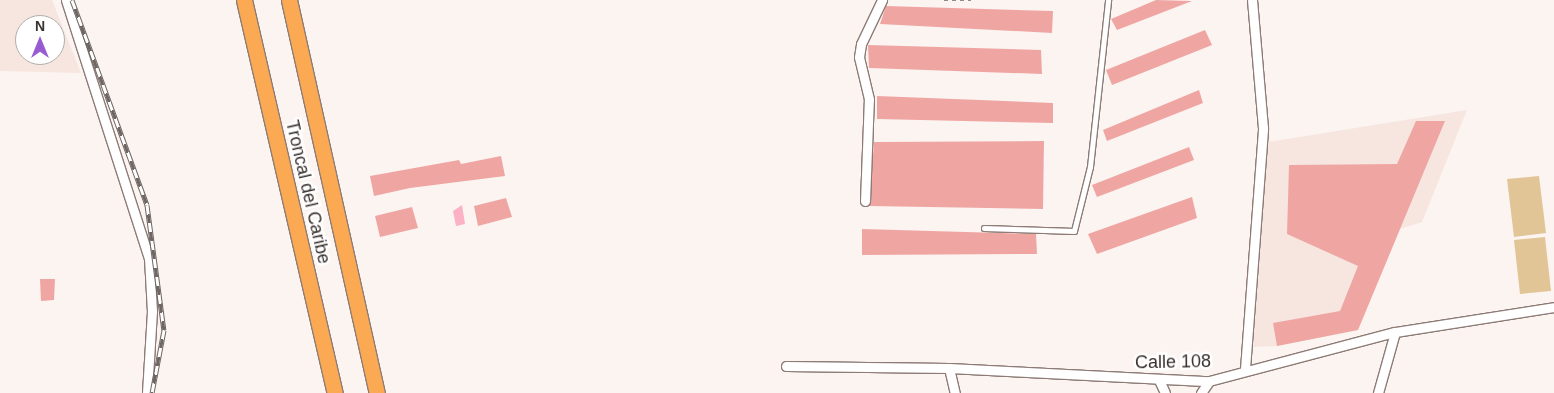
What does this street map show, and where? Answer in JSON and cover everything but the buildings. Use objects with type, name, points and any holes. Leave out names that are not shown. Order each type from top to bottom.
[{"type":"highway","name":"Troncal del Caribe","points":[[244,0],[335,393]]},
{"type":"highway","name":"Troncal del Caribe","points":[[289,0],[377,393]]},
{"type":"street","points":[[66,0],[150,258],[152,311],[147,393]]},
{"type":"street","points":[[865,201],[869,99],[859,57],[861,44],[882,0]]},
{"type":"street","points":[[1245,369],[1263,128],[1252,0]]},
{"type":"street","name":"Calle 108","points":[[786,366],[949,368],[1209,381],[1245,369],[1394,332],[1554,307]]},
{"type":"street","points":[[1378,393],[1394,332]]},
{"type":"street","points":[[949,368],[955,393]]},
{"type":"street","points":[[1159,380],[1165,393]]},
{"type":"street","points":[[1201,393],[1209,381]]},
{"type":"lane","points":[[984,228],[1074,231],[1090,167],[1108,0]]},
{"type":"path","points":[[944,0],[971,0]]},
{"type":"shaded area","points":[[0,0],[52,0],[58,15],[15,15],[15,65],[65,65],[65,33],[81,73],[0,71]]},
{"type":"shaded area","points":[[1467,110],[1422,222],[1400,229],[1358,330],[1277,346],[1253,347],[1268,142]]},
{"type":"shaded area","points":[[1539,176],[1546,233],[1514,237],[1507,179]]},
{"type":"shaded area","points":[[462,205],[465,224],[456,226],[453,211]]},
{"type":"shaded area","points":[[1545,237],[1551,291],[1520,294],[1514,240]]},
{"type":"railway","points":[[72,0],[147,205],[164,330],[152,393]]}]
